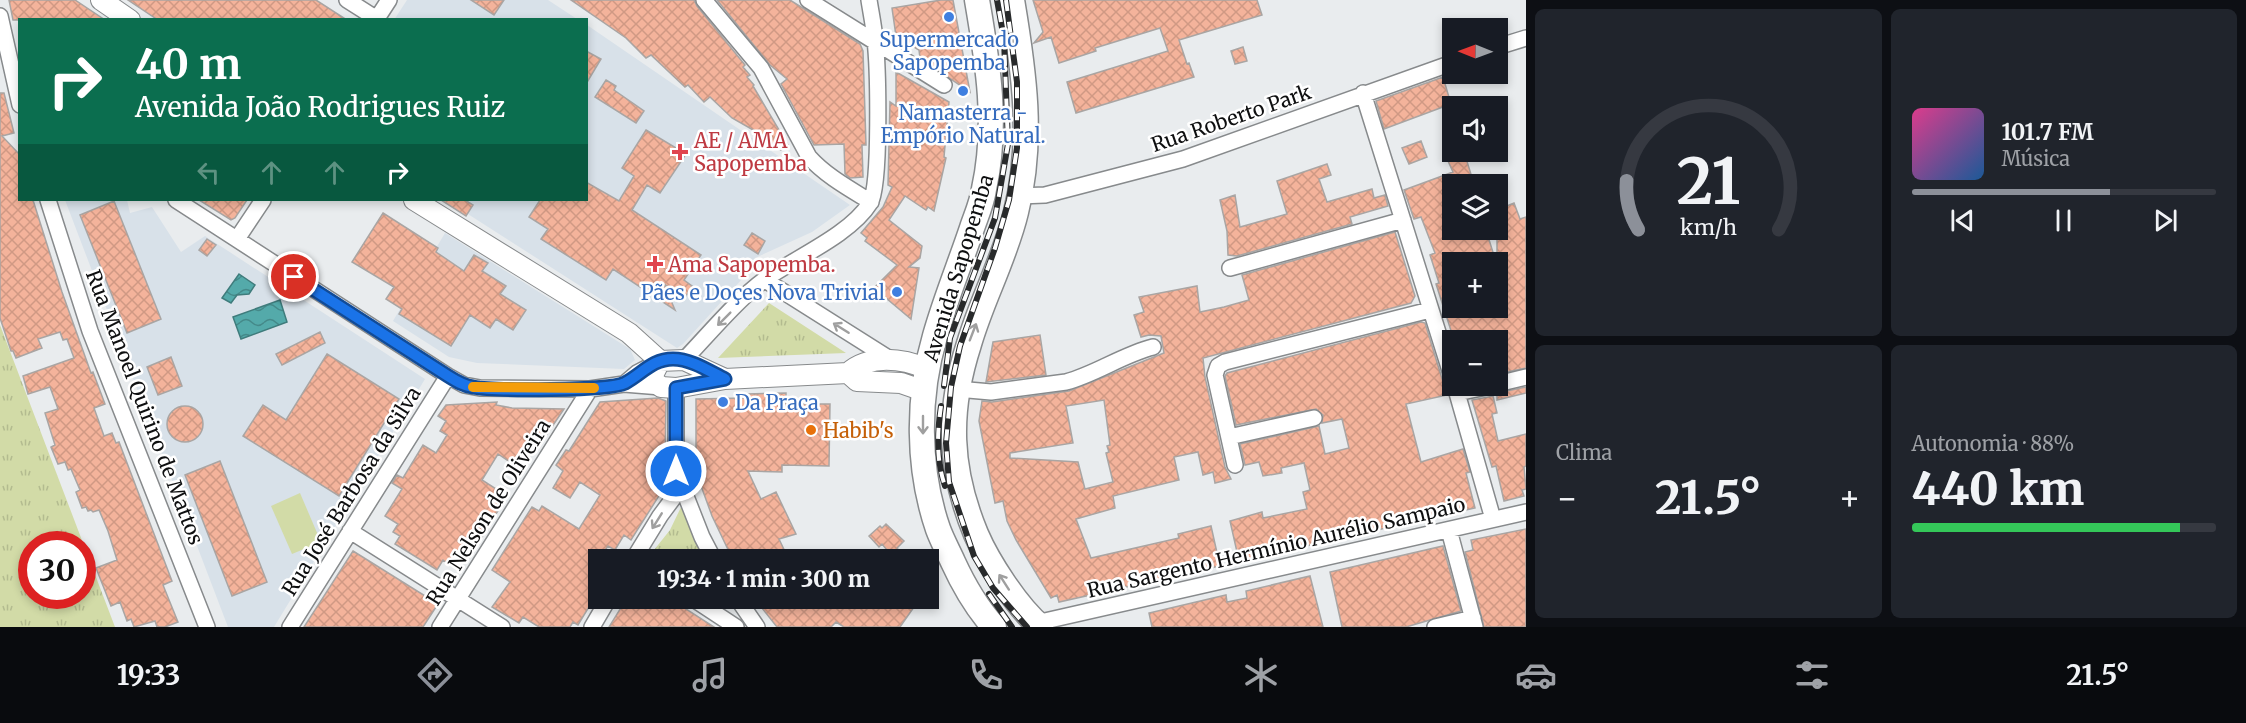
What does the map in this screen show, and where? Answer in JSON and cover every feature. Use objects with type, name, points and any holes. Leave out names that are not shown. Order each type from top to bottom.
[{"type":"main road","name":"Avenida Sapopemba","points":[[977,0],[988,70],[992,114],[991,150],[984,192],[935,336],[926,380],[922,429],[926,479],[938,529],[983,623]]},
{"type":"main road","name":"Avenida Sapopemba","points":[[1012,0],[1027,108],[1026,148],[1019,196],[1002,259],[969,343],[956,398],[954,449],[963,503],[982,549],[1009,590],[1039,625]]},
{"type":"main road","points":[[926,380],[938,376],[956,398]]},
{"type":"street","points":[[347,0],[375,18]]},
{"type":"street","points":[[378,18],[389,0]]},
{"type":"street","points":[[704,0],[761,68],[809,157],[847,187],[872,202]]},
{"type":"street","points":[[808,0],[944,85]]},
{"type":"street","points":[[684,360],[765,280],[834,236],[858,217],[872,202],[877,168],[875,40],[869,0]]},
{"type":"street","points":[[111,3],[128,18]]},
{"type":"street","points":[[0,16],[18,95]]},
{"type":"street","points":[[1508,44],[1526,38]]},
{"type":"street","name":"Rua Roberto Park","points":[[1019,196],[1045,195],[1183,159],[1442,66]]},
{"type":"street","points":[[1363,93],[1442,347]]},
{"type":"street","name":"Rua Manoel Quirino de Mattos","points":[[48,201],[90,331],[207,627]]},
{"type":"street","points":[[178,201],[464,385],[480,388],[590,389],[624,384],[669,388],[725,379],[848,373],[856,366],[890,359],[914,363],[926,380]]},
{"type":"street","points":[[237,239],[262,201]]},
{"type":"street","points":[[416,201],[629,333],[660,361]]},
{"type":"street","points":[[1230,268],[1402,220]]},
{"type":"street","points":[[765,280],[890,359]]},
{"type":"street","points":[[1235,465],[1215,375],[1218,366],[1225,362],[1430,310]]},
{"type":"street","points":[[956,398],[1075,380],[1127,355],[1153,346]]},
{"type":"street","points":[[624,384],[637,373],[660,361],[684,360],[725,379]]},
{"type":"street","points":[[660,361],[653,380],[669,388]]},
{"type":"street","points":[[848,373],[856,381],[926,380]]},
{"type":"street","name":"Rua José Barbosa da Silva","points":[[290,627],[448,376]]},
{"type":"street","points":[[1508,381],[1526,377]]},
{"type":"street","points":[[669,388],[676,471],[708,549]]},
{"type":"street","name":"Rua Nelson de Oliveira","points":[[440,627],[590,389]]},
{"type":"street","points":[[1458,396],[1493,519]]},
{"type":"street","points":[[1229,437],[1314,418]]},
{"type":"street","points":[[640,549],[682,485]]},
{"type":"street","name":"Rua Sargento Hermínio Aurélio Sampaio","points":[[1039,625],[1526,512]]},
{"type":"street","points":[[1436,627],[1474,622],[1449,530]]},
{"type":"street","points":[[350,531],[502,627]]},
{"type":"street","points":[[592,627],[603,609]]},
{"type":"street","points":[[709,609],[736,627]]},
{"type":"street","points":[[745,609],[757,627]]},
{"type":"shaded area","points":[[407,0],[548,0],[575,18],[395,18]]},
{"type":"shaded area","name":"AE / AMA Sapopemba","points":[[588,26],[850,205],[812,232],[755,258],[743,278],[677,348],[448,201],[588,201]]},
{"type":"shaded area","points":[[65,201],[127,201],[130,213],[152,207],[181,252],[205,236],[425,379],[274,627],[228,627]]},
{"type":"shaded area","points":[[445,233],[630,349],[635,360],[624,369],[477,363],[449,357],[393,321]]},
{"type":"green space","points":[[769,303],[846,353],[718,358]]},
{"type":"green space","points":[[0,325],[78,531],[18,531],[18,609],[96,609],[96,577],[115,627],[0,627]]},
{"type":"green space","points":[[300,493],[321,542],[292,554],[271,506]]},
{"type":"green space","points":[[682,505],[701,549],[655,549],[670,530]]},
{"type":"water","points":[[239,274],[255,285],[249,294],[237,295],[231,303],[222,298]]},
{"type":"water","points":[[280,300],[287,322],[241,339],[233,317]]},
{"type":"building","points":[[9,0],[75,0],[102,18],[18,18],[18,20],[13,20]]},
{"type":"building","points":[[128,0],[316,0],[344,18],[155,18]]},
{"type":"building","points":[[471,0],[504,0],[494,15]]},
{"type":"building","points":[[571,0],[694,0],[745,65],[743,67],[750,75],[747,77],[754,85],[788,145],[781,150],[732,118],[710,97],[704,102],[688,85],[685,87],[651,55],[646,58],[626,38]]},
{"type":"building","points":[[717,0],[790,0],[860,44],[863,51],[866,145],[862,145],[863,177],[850,178],[845,174],[844,144],[814,145],[781,84],[787,79],[770,65]]},
{"type":"building","points":[[953,0],[970,92],[920,58],[919,50],[896,36],[892,8]]},
{"type":"building","points":[[1033,0],[1257,0],[1262,15],[1179,40],[1194,77],[1076,113],[1067,82],[1168,51],[1160,28],[1095,48],[1096,51],[1059,63],[1051,37],[1034,43],[1043,32]]},
{"type":"building","points":[[1243,47],[1247,61],[1235,64],[1231,51]]},
{"type":"building","points":[[588,52],[601,59],[588,81]]},
{"type":"building","points":[[896,72],[949,102],[944,157],[946,158],[934,211],[928,207],[926,210],[905,196],[889,220],[922,246],[920,258],[909,267],[919,268],[911,319],[874,288],[897,265],[865,241],[867,238],[861,233],[883,207],[892,187],[888,185],[890,102],[896,106]]},
{"type":"building","points":[[1442,77],[1442,84],[1445,84],[1449,96],[1442,96],[1442,107],[1384,129],[1376,101]]},
{"type":"building","points":[[606,80],[616,86],[614,90],[644,111],[636,123],[595,97]]},
{"type":"building","points":[[0,93],[4,93],[14,133],[2,136],[18,153],[18,201],[33,201],[62,292],[91,373],[93,372],[105,404],[94,408],[104,436],[112,433],[116,443],[119,442],[172,581],[163,585],[178,622],[165,627],[157,627],[155,621],[134,627],[131,619],[127,621],[120,602],[111,606],[96,568],[117,560],[108,531],[99,510],[93,512],[88,511],[86,507],[82,508],[76,492],[80,490],[71,469],[68,470],[65,462],[58,464],[51,447],[55,445],[45,413],[58,409],[50,387],[28,394],[23,376],[74,358],[67,339],[63,340],[60,332],[38,339],[42,348],[16,358],[11,351],[0,318]]},
{"type":"building","points":[[646,130],[686,154],[660,193],[647,185],[632,210],[701,255],[684,280],[692,286],[685,298],[664,284],[675,310],[613,269],[606,280],[541,239],[548,229],[529,217],[539,201],[588,201],[588,183],[619,201],[634,176],[622,168]]},
{"type":"building","points":[[1421,141],[1427,157],[1409,164],[1402,148]]},
{"type":"building","points":[[1448,162],[1467,162],[1471,174],[1448,174],[1453,172]]},
{"type":"building","points":[[1327,164],[1331,175],[1319,179],[1327,202],[1372,189],[1374,198],[1385,195],[1388,206],[1350,217],[1352,224],[1237,256],[1228,255],[1227,231],[1220,200],[1235,195],[1240,227],[1287,214],[1277,181]]},
{"type":"building","points":[[1442,176],[1442,240],[1489,240],[1493,252],[1442,252],[1442,303],[1436,284],[1439,283],[1430,255],[1435,253],[1421,217],[1414,219],[1404,190]]},
{"type":"building","points":[[114,201],[161,319],[127,333],[80,215]]},
{"type":"building","points":[[201,201],[246,201],[235,218],[231,220]]},
{"type":"building","points":[[443,201],[467,201],[473,205],[466,216]]},
{"type":"building","points":[[1514,203],[1520,219],[1526,217],[1526,368],[1508,372],[1508,330],[1451,330],[1447,318],[1508,318],[1508,252],[1497,252],[1497,240],[1508,240],[1508,205]]},
{"type":"building","points":[[383,213],[438,248],[436,252],[464,271],[474,255],[488,263],[482,271],[506,286],[500,294],[526,310],[513,330],[496,319],[490,328],[470,315],[451,346],[399,314],[402,309],[386,299],[394,287],[352,262]]},
{"type":"building","points":[[1395,232],[1415,296],[1411,303],[1203,358],[1225,467],[1231,479],[1215,483],[1213,472],[1203,475],[1198,452],[1174,457],[1179,480],[1113,496],[1115,508],[1076,519],[1091,558],[1179,538],[1178,534],[1211,526],[1220,566],[1059,602],[1057,595],[1051,598],[1016,540],[1007,521],[1003,501],[995,503],[979,421],[982,401],[992,402],[1069,391],[1164,353],[1161,336],[1141,337],[1134,315],[1144,312],[1139,297],[1197,286],[1200,312],[1224,307],[1249,300],[1242,275]],"holes":[[[1104,400],[1110,445],[1107,446],[1109,452],[1106,453],[1113,482],[1085,489],[1078,462],[1010,458],[1010,453],[1073,443],[1066,406]]]},
{"type":"building","points":[[752,233],[765,241],[758,254],[744,245]]},
{"type":"building","points":[[207,239],[216,245],[207,256],[199,250]]},
{"type":"building","points":[[1421,322],[1425,323],[1442,379],[1442,396],[1406,404],[1421,462],[1463,449],[1470,472],[1466,473],[1475,508],[1288,550],[1286,543],[1264,549],[1265,556],[1239,561],[1230,521],[1262,512],[1263,518],[1307,509],[1303,492],[1310,490],[1304,463],[1281,468],[1282,473],[1263,476],[1259,462],[1245,465],[1240,444],[1319,426],[1325,454],[1349,448],[1342,419],[1322,423],[1323,415],[1316,409],[1236,425],[1225,376],[1227,373]]},
{"type":"building","points":[[320,332],[325,343],[282,365],[276,354]]},
{"type":"building","points":[[1040,335],[1046,375],[986,382],[993,342]]},
{"type":"building","points":[[327,354],[399,399],[339,496],[243,436],[263,405],[286,420]]},
{"type":"building","points":[[171,357],[182,386],[158,395],[147,367]]},
{"type":"building","points":[[1526,387],[1526,393],[1497,400],[1497,396],[1508,396],[1508,391]]},
{"type":"building","points":[[786,393],[786,404],[830,404],[829,466],[782,465],[782,472],[748,471],[761,499],[776,492],[796,534],[779,539],[784,549],[728,549],[712,516],[696,472],[696,399],[746,398],[747,394]]},
{"type":"building","points":[[1493,396],[1497,413],[1492,414],[1498,441],[1526,434],[1526,466],[1524,467],[1526,489],[1522,490],[1524,496],[1504,501],[1496,466],[1492,467],[1472,400]]},
{"type":"building","points":[[658,398],[666,401],[665,468],[669,480],[631,540],[624,535],[616,549],[608,546],[606,549],[588,549],[588,608],[578,625],[573,622],[570,627],[539,627],[523,617],[519,623],[492,607],[510,582],[492,570],[532,507],[539,511],[542,506],[579,529],[600,495],[580,482],[570,498],[553,488],[563,471],[556,465],[566,450],[569,451],[600,402]]},
{"type":"building","points":[[497,402],[496,405],[512,408],[564,409],[537,449],[531,445],[516,466],[498,454],[482,480],[507,496],[469,558],[459,553],[452,566],[443,560],[437,570],[395,544],[400,536],[393,532],[398,524],[385,516],[402,489],[392,483],[397,475],[403,478],[423,445],[436,453],[447,435],[440,431],[446,421],[438,416],[446,405]]},
{"type":"building","points":[[185,406],[197,412],[203,424],[197,436],[185,442],[173,436],[167,424],[173,412]]},
{"type":"building","points":[[220,461],[267,582],[232,596],[185,475]]},
{"type":"building","points":[[886,524],[904,541],[898,549],[886,549],[882,544],[879,547],[869,536],[880,526],[882,528]]},
{"type":"building","points":[[1526,529],[1526,627],[1484,627],[1465,552],[1473,550],[1471,540]]},
{"type":"building","points":[[1443,546],[1461,611],[1406,627],[1342,627],[1330,572]]},
{"type":"building","points":[[353,551],[438,604],[423,627],[304,627]]},
{"type":"building","points":[[1310,576],[1323,627],[1152,627],[1149,613],[1226,595],[1227,602],[1247,598],[1246,591]]},
{"type":"building","points":[[620,609],[686,609],[714,627],[609,627]]},
{"type":"building","points":[[763,609],[913,609],[900,627],[844,627],[836,622],[831,627],[777,627]]},
{"type":"railway","points":[[944,386],[950,338],[995,218],[1008,144],[1004,39],[997,0]]},
{"type":"railway","points":[[1006,0],[1017,82],[1017,148],[1009,200],[995,248],[960,346],[951,387],[946,443],[949,482],[974,556],[993,588],[1027,627]]},
{"type":"railway","points":[[941,406],[938,446],[945,486]]},
{"type":"railway","points":[[989,594],[1012,627]]},
{"type":"slow traffic","points":[[473,387],[594,388]]},
{"type":"place","name":"Supermercado Sapopemba","points":[[949,17]]},
{"type":"place","name":"Namasterra - Empório Natural.","points":[[963,91]]},
{"type":"place","name":"AE / AMA Sapopemba","points":[[680,152]]},
{"type":"place","name":"Ama Sapopemba.","points":[[655,264]]},
{"type":"place","name":"Pães e Doçes Nova Trivial","points":[[897,292]]},
{"type":"place","name":"Da Praça","points":[[723,402]]},
{"type":"place","name":"Habib's","points":[[811,430]]},
{"type":"route","points":[[294,277],[448,376],[471,387],[590,389],[624,384],[637,373],[660,361],[672,359],[684,360],[725,379],[676,388],[676,471]]}]
